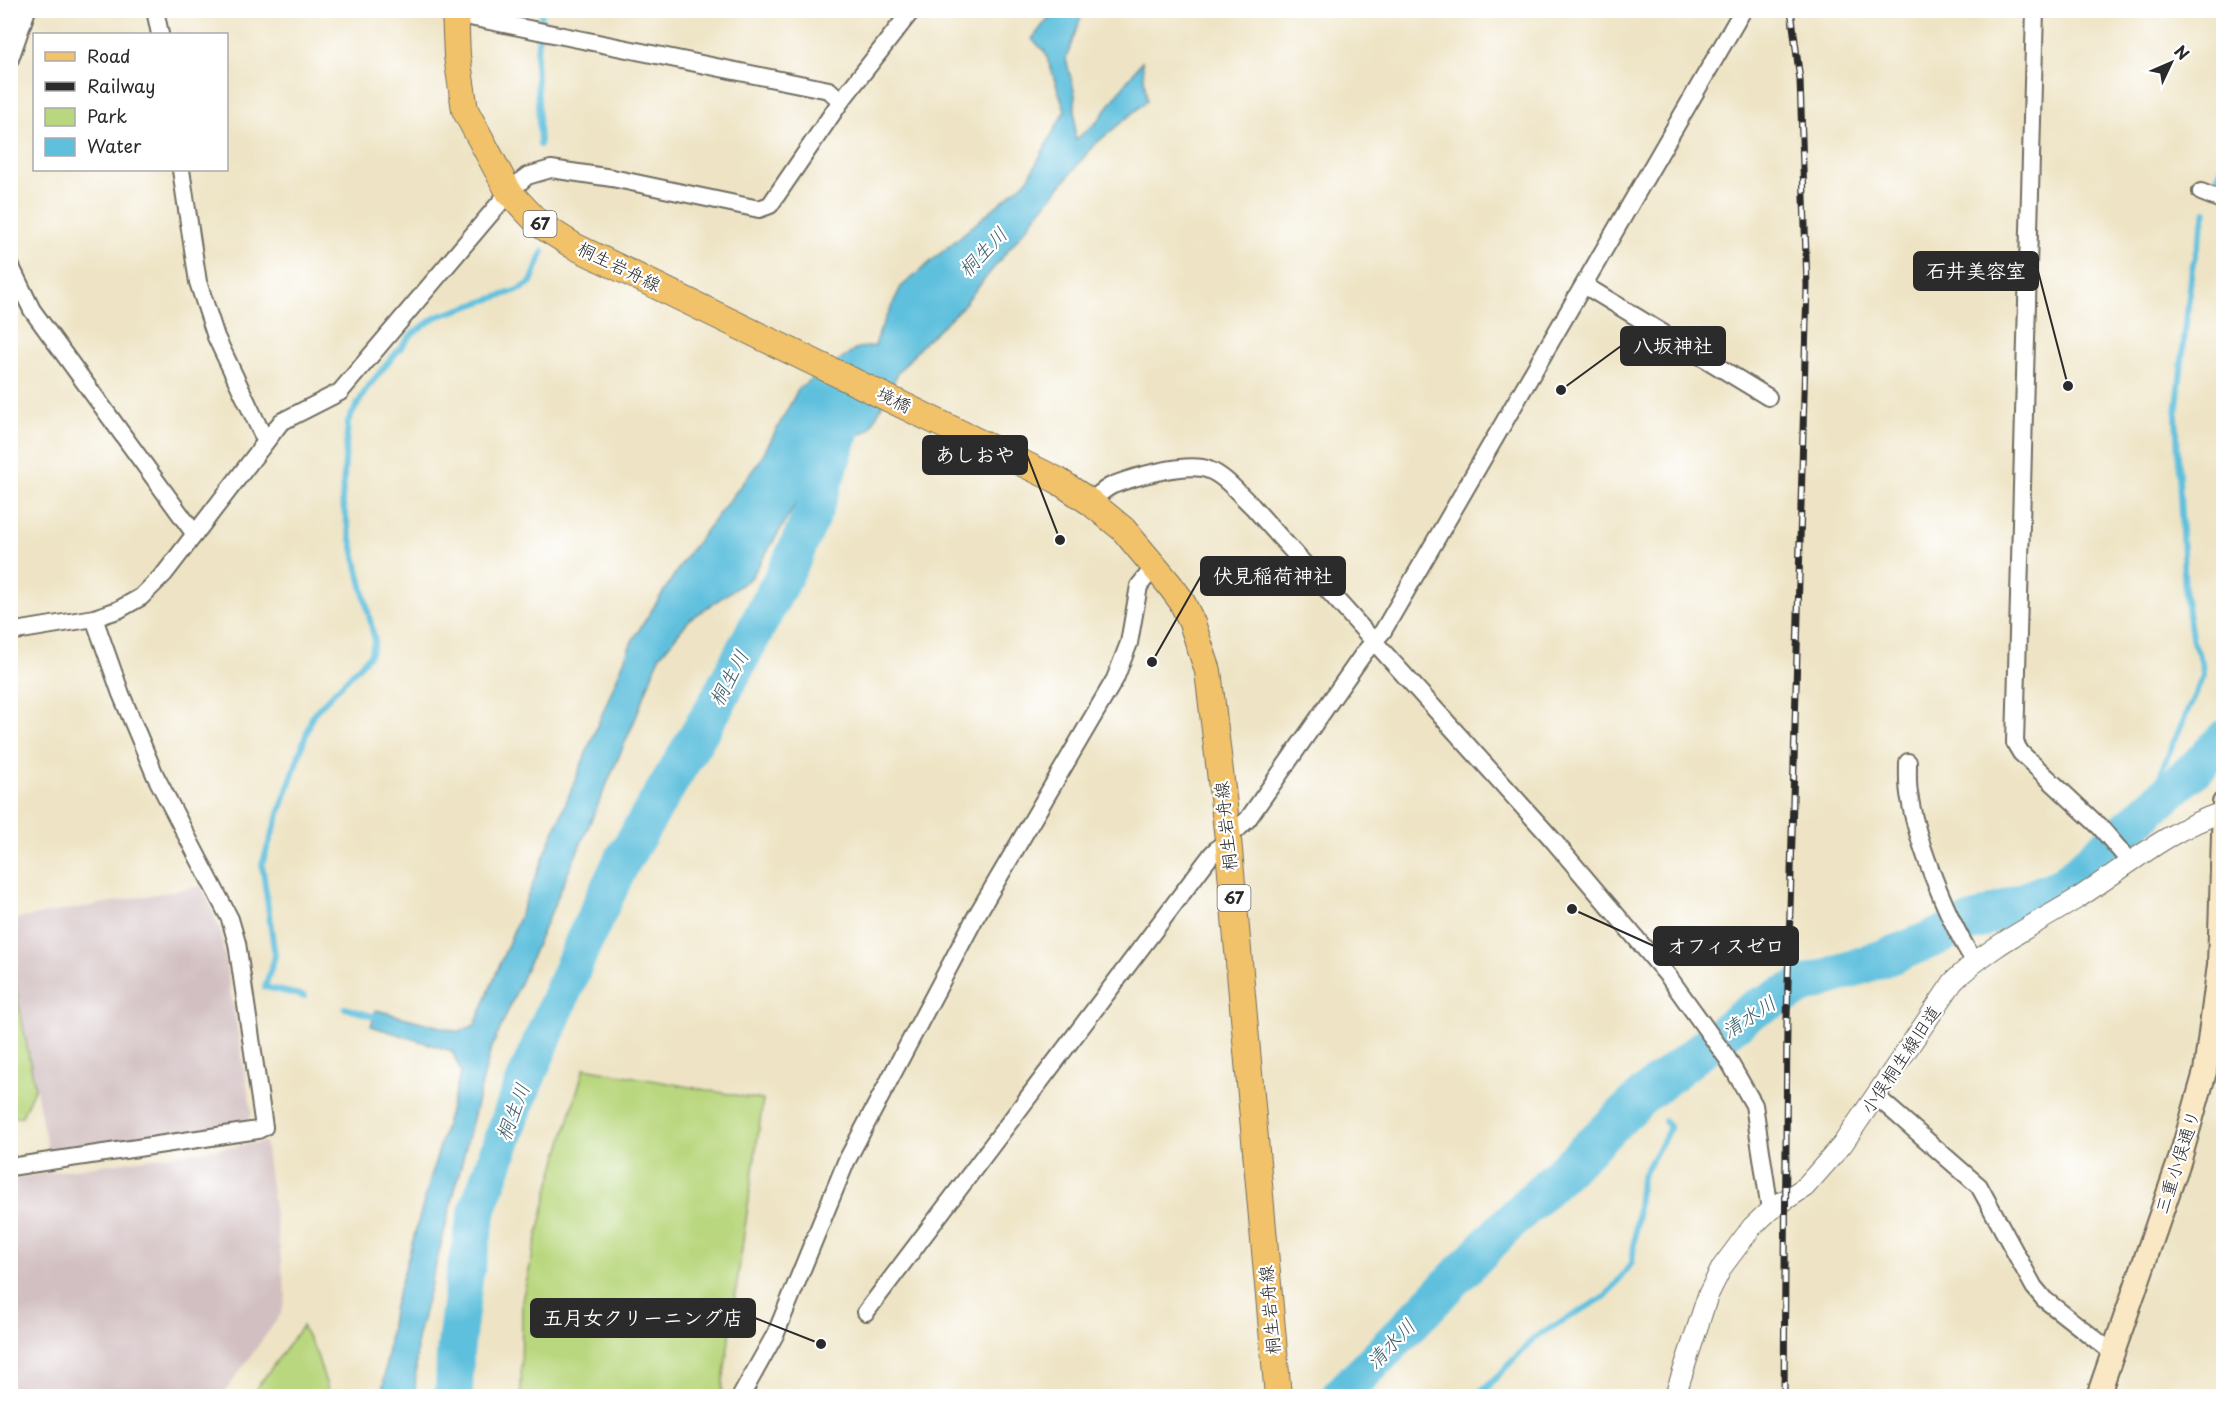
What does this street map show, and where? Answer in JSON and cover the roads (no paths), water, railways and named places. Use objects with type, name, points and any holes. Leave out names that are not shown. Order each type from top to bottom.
[{"type":"main road","name":"桐生岩舟線","points":[[455,12],[457,57],[465,110],[509,192],[539,224],[574,246],[752,331]]},
{"type":"main road","name":"境橋","points":[[752,331],[1037,470]]},
{"type":"main road","name":"桐生岩舟線","points":[[1037,470],[1090,502],[1123,529],[1181,600],[1201,644],[1208,671],[1228,839],[1278,1396]]},
{"type":"main road","name":"三重小俣通り","points":[[2098,1396],[2180,1159],[2205,1072],[2219,965],[2223,803]]},
{"type":"street","points":[[10,59],[27,10]]},
{"type":"street","points":[[155,10],[160,33]]},
{"type":"street","points":[[10,632],[94,618],[118,610],[141,597],[165,573],[281,422],[340,392],[509,192],[528,176],[551,169],[612,178],[759,208],[770,205],[841,101],[912,10]]},
{"type":"street","points":[[866,1312],[1212,854],[1248,819],[1364,653],[1374,643],[1743,10]]},
{"type":"street","points":[[2035,10],[2015,743],[2021,753],[2101,828],[2127,858]]},
{"type":"street","points":[[455,12],[829,90],[841,101]]},
{"type":"street","points":[[181,171],[198,282],[216,337],[265,440]]},
{"type":"street","points":[[2201,192],[2223,201]]},
{"type":"street","points":[[10,265],[32,310],[194,533]]},
{"type":"street","points":[[1584,285],[1768,397]]},
{"type":"street","points":[[1090,502],[1113,485],[1185,468],[1203,468],[1212,471],[1252,506],[1552,839],[1668,976],[1705,1026],[1727,1058],[1754,1105],[1770,1210]]},
{"type":"street","points":[[741,1396],[776,1333],[846,1162],[975,918],[1115,679],[1129,642],[1138,586],[1154,567]]},
{"type":"street","points":[[10,1167],[258,1130],[264,1127],[237,943],[230,919],[155,776],[121,694],[94,618]]},
{"type":"street","points":[[1908,762],[1910,799],[1926,854],[1950,917],[1970,955]]},
{"type":"street","name":"小俣桐生線旧道","points":[[1675,1396],[1708,1295],[1717,1276],[1735,1249],[1770,1210],[1813,1179],[1842,1145],[1877,1097],[1970,955],[2127,858],[2186,826],[2223,812]]},
{"type":"street","points":[[1877,1097],[1979,1186],[2034,1287],[2044,1299],[2113,1353]]},
{"type":"water","points":[[1054,11],[1083,11],[1066,59],[1075,94],[1075,140],[1097,122],[1142,61],[1147,101],[1093,146],[961,308],[923,344],[899,371],[870,429],[861,434],[846,430],[822,461],[751,578],[690,619],[659,657],[637,715],[490,1052],[417,1339],[415,1396],[382,1396],[393,1310],[461,1072],[452,1051],[371,1026],[376,1010],[459,1032],[475,1025],[632,641],[687,555],[759,462],[799,388],[858,348],[875,346],[880,330],[901,287],[1028,179],[1065,110],[1045,52],[1032,39]]},
{"type":"waterway","points":[[540,145],[536,60],[542,10]]},
{"type":"waterway","points":[[2214,185],[2224,162]]},
{"type":"waterway","points":[[2156,803],[2162,769],[2203,676],[2202,662],[2193,642],[2185,594],[2176,415],[2192,268],[2206,211]]},
{"type":"waterway","points":[[304,996],[265,987],[275,956],[262,864],[313,714],[370,655],[375,641],[342,501],[348,421],[367,388],[412,334],[436,317],[521,289],[531,282],[543,251]]},
{"type":"waterway","name":"桐生川","points":[[454,1396],[455,1353],[464,1279],[478,1209],[516,1102],[584,941],[621,863],[714,708],[791,562],[814,510],[853,396]]},
{"type":"waterway","name":"清水川","points":[[1340,1396],[1508,1224],[1645,1094],[1754,1009],[1805,985],[1895,954],[2064,885],[2198,766],[2224,739]]},
{"type":"waterway","points":[[345,1008],[379,1018]]},
{"type":"waterway","points":[[1483,1396],[1492,1382],[1535,1337],[1606,1296],[1632,1263],[1641,1179],[1670,1128],[1665,1121]]},
{"type":"waterway","points":[[1475,1396],[1488,1385]]},
{"type":"railway","points":[[1784,1396],[1787,1020],[1807,285],[1800,80],[1791,10]]},
{"type":"place","name":"石井美容室","points":[[2068,386]]},
{"type":"place","name":"八坂神社","points":[[1561,390]]},
{"type":"place","name":"あしおや","points":[[1060,540]]},
{"type":"place","name":"伏見稲荷神社","points":[[1152,662]]},
{"type":"place","name":"オフィスゼロ","points":[[1572,909]]},
{"type":"place","name":"五月女クリーニング店","points":[[821,1344]]}]
